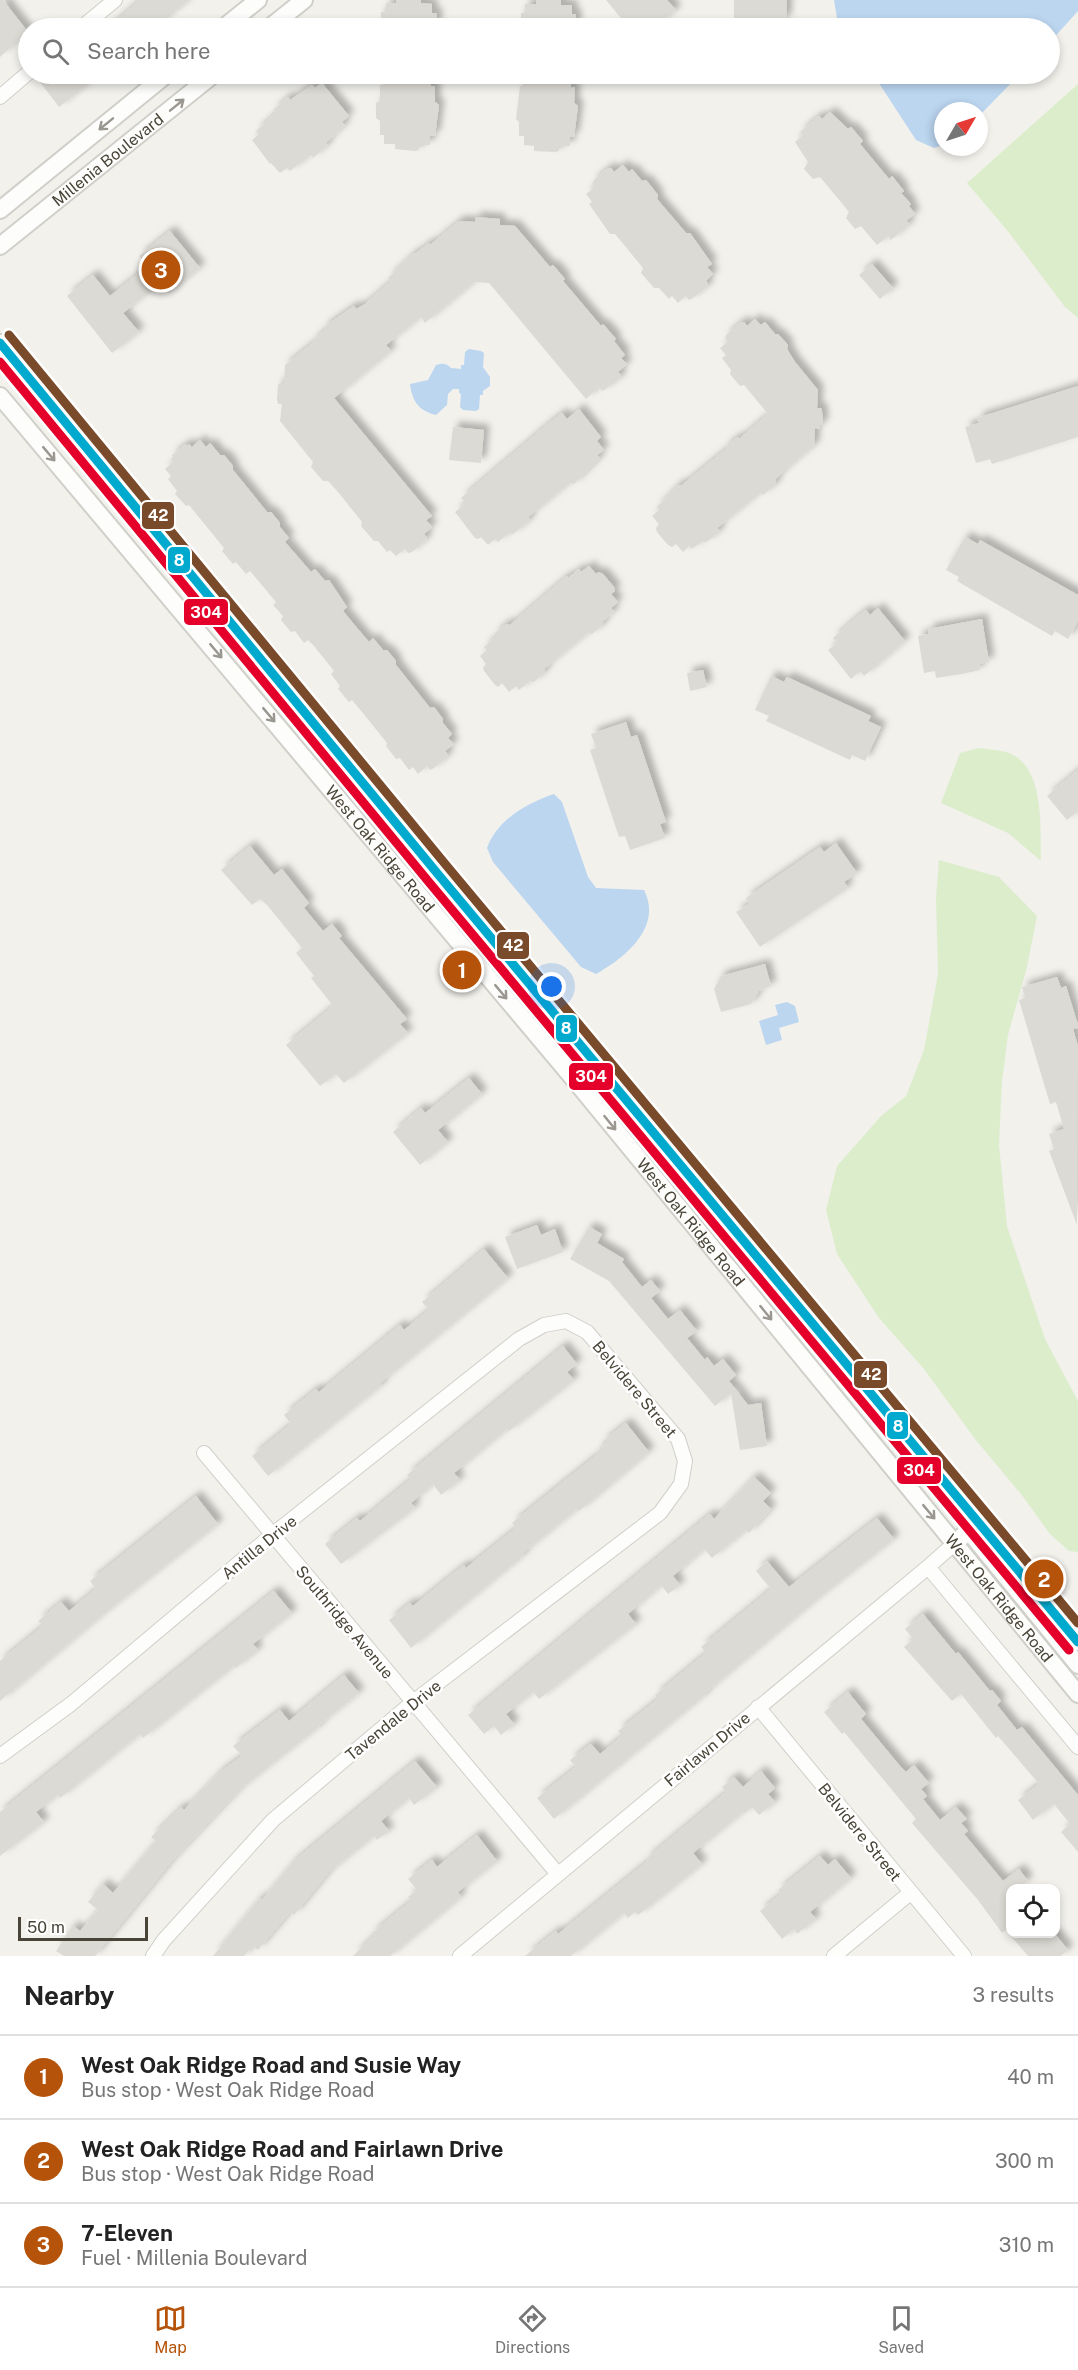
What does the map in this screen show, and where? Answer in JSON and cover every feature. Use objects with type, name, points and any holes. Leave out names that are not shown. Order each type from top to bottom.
[{"type":"street","points":[[93,18],[115,0]]},
{"type":"street","points":[[236,18],[258,0]]},
{"type":"street","points":[[282,18],[304,0]]},
{"type":"street","points":[[0,97],[18,82]]},
{"type":"street","name":"Millenia Boulevard","points":[[0,210],[155,84]]},
{"type":"street","name":"Millenia Boulevard","points":[[0,246],[202,84]]},
{"type":"street","name":"West Oak Ridge Road","points":[[0,343],[1078,1642]]},
{"type":"street","name":"West Oak Ridge Road","points":[[0,396],[573,1078],[1078,1694]]},
{"type":"street","points":[[573,1078],[593,1060]]},
{"type":"street","name":"Belvidere Street","points":[[519,1339],[544,1325],[566,1321],[587,1332],[678,1439],[685,1461],[681,1484],[660,1513]]},
{"type":"street","name":"Antilla Drive","points":[[0,1756],[71,1704],[272,1535],[519,1339]]},
{"type":"street","name":"Southridge Avenue","points":[[204,1453],[557,1873]]},
{"type":"street","name":"Tavendale Drive","points":[[153,1956],[164,1940],[273,1820],[413,1702],[660,1513]]},
{"type":"street","points":[[955,1542],[966,1533],[972,1535],[1078,1665]]},
{"type":"street","name":"Fairlawn Drive","points":[[460,1956],[557,1873],[928,1567],[955,1542]]},
{"type":"street","points":[[928,1567],[1078,1747]]},
{"type":"street","name":"Belvidere Street","points":[[758,1707],[964,1956]]},
{"type":"street","points":[[834,1956],[910,1893]]},
{"type":"green space","points":[[1078,84],[1078,318],[1065,307],[1006,229],[967,183]]},
{"type":"green space","points":[[978,748],[1006,752],[1019,759],[1028,770],[1038,799],[1041,861],[1008,833],[941,803],[960,753]]},
{"type":"green space","points":[[939,860],[999,877],[1037,916],[1027,967],[1008,1035],[1002,1081],[999,1145],[1007,1226],[1045,1339],[1078,1401],[1078,1552],[1069,1551],[1050,1534],[1021,1494],[975,1439],[924,1369],[879,1318],[837,1254],[826,1210],[837,1166],[881,1116],[906,1096],[924,1050],[938,974],[936,898]]},
{"type":"water","points":[[834,0],[1078,0],[1078,11],[1060,31],[1060,18],[837,18]]},
{"type":"water","points":[[880,84],[1010,84],[988,107],[988,102],[934,102],[934,148],[916,140]]},
{"type":"water","points":[[469,349],[484,353],[483,367],[490,377],[490,386],[483,391],[483,395],[480,395],[479,409],[476,411],[463,410],[460,407],[459,389],[453,389],[448,394],[447,405],[436,415],[421,408],[415,400],[410,384],[428,380],[436,365],[444,364],[451,368],[461,369],[461,365],[464,365],[465,352]]},
{"type":"water","points":[[554,794],[562,802],[588,877],[596,888],[644,890],[649,904],[649,916],[638,940],[618,959],[596,974],[581,967],[493,862],[487,848],[505,821],[534,802]]},
{"type":"water","points":[[787,1002],[795,1006],[799,1022],[779,1028],[782,1040],[766,1045],[759,1021],[778,1015],[775,1005]]},
{"type":"building","points":[[0,0],[3,0],[18,19],[18,41],[0,57]]},
{"type":"building","points":[[140,0],[189,0],[166,18],[119,18]]},
{"type":"building","points":[[396,0],[421,0],[421,3],[432,4],[432,13],[437,13],[437,18],[381,18],[381,12],[386,12],[386,3],[396,3]]},
{"type":"building","points":[[536,0],[561,0],[561,5],[572,5],[572,14],[576,14],[576,18],[521,18],[521,13],[525,13],[525,4],[536,4]]},
{"type":"building","points":[[606,0],[667,0],[676,10],[666,18],[621,18]]},
{"type":"building","points":[[734,0],[787,0],[786,18],[734,18]]},
{"type":"building","points":[[42,84],[88,84],[59,107]]},
{"type":"building","points":[[323,84],[349,116],[342,122],[345,125],[326,143],[328,145],[313,158],[311,155],[290,171],[287,168],[280,173],[270,164],[252,140],[259,134],[256,131],[276,113],[273,110],[288,97],[290,100],[312,85],[315,88]]},
{"type":"building","points":[[431,84],[435,86],[435,102],[439,105],[435,136],[430,136],[430,145],[419,145],[419,150],[415,151],[395,149],[395,144],[384,144],[384,135],[380,135],[380,121],[376,118],[376,103],[380,101],[380,85]]},
{"type":"building","points":[[525,84],[571,84],[571,88],[575,87],[574,103],[578,106],[574,137],[570,137],[570,146],[559,146],[559,151],[555,152],[534,151],[534,146],[524,145],[524,136],[519,136],[519,122],[516,119],[520,86],[525,86]]},
{"type":"building","points":[[830,112],[848,129],[851,127],[863,141],[860,144],[889,179],[892,176],[904,191],[901,193],[911,204],[909,206],[915,214],[906,221],[910,224],[891,240],[888,236],[877,245],[861,226],[855,229],[846,218],[849,212],[820,177],[813,179],[804,169],[808,162],[795,142],[803,135],[800,132],[819,116],[822,119]]},
{"type":"building","points":[[623,165],[629,172],[632,169],[642,181],[646,180],[658,195],[657,199],[686,233],[690,233],[712,264],[707,267],[713,274],[706,281],[707,287],[693,298],[689,300],[686,296],[678,303],[672,296],[669,299],[659,288],[654,288],[641,273],[643,268],[615,234],[610,234],[589,204],[592,202],[586,194],[595,187],[592,184],[594,180],[607,169],[611,168],[614,172]]},
{"type":"building","points":[[475,217],[500,219],[500,225],[515,226],[550,267],[553,265],[565,279],[563,281],[601,326],[603,324],[616,339],[614,341],[625,355],[621,358],[627,364],[618,372],[621,375],[620,378],[602,391],[599,387],[586,399],[489,283],[474,282],[425,323],[421,317],[386,345],[391,351],[334,398],[432,516],[426,520],[432,527],[424,534],[427,538],[425,541],[412,552],[408,553],[405,549],[396,556],[390,550],[387,552],[378,541],[374,541],[338,492],[328,481],[323,481],[311,467],[313,462],[280,421],[282,404],[278,404],[277,400],[278,385],[284,383],[285,365],[314,342],[313,340],[324,331],[324,327],[354,306],[356,309],[365,304],[391,281],[388,278],[414,253],[429,243],[430,245],[459,221],[475,222]]},
{"type":"building","points":[[170,231],[200,268],[169,293],[161,282],[123,313],[139,332],[112,353],[67,296],[93,275],[110,296],[148,266],[139,256]]},
{"type":"building","points":[[872,264],[893,288],[880,299],[859,275]]},
{"type":"building","points":[[755,319],[761,325],[765,322],[788,345],[787,349],[795,362],[818,390],[817,408],[821,408],[823,425],[820,424],[819,429],[815,428],[814,446],[775,480],[776,484],[763,495],[760,493],[717,528],[720,531],[708,541],[703,541],[692,549],[689,546],[683,552],[676,544],[672,547],[668,545],[657,532],[656,528],[659,524],[652,516],[659,510],[657,507],[678,485],[682,485],[725,450],[725,447],[738,437],[739,439],[768,414],[744,385],[740,386],[730,374],[731,370],[722,358],[726,355],[720,348],[728,342],[725,338],[727,334],[740,323],[744,322],[747,326]]},
{"type":"building","points":[[1078,386],[1078,437],[992,464],[990,459],[976,463],[965,427],[979,423],[977,418]]},
{"type":"building","points":[[579,409],[601,437],[597,441],[604,450],[597,455],[600,458],[574,484],[570,483],[528,517],[530,519],[528,522],[513,534],[509,533],[498,542],[495,539],[488,545],[481,537],[475,538],[455,512],[466,503],[461,498],[562,413],[567,419]]},
{"type":"building","points":[[453,427],[484,430],[481,463],[449,460]]},
{"type":"building","points":[[200,440],[206,447],[210,443],[220,455],[224,455],[233,466],[233,470],[267,512],[271,512],[280,523],[280,527],[289,538],[285,542],[311,572],[315,569],[325,581],[329,580],[347,607],[343,611],[369,642],[373,638],[383,650],[387,650],[430,708],[434,707],[443,719],[443,723],[452,734],[448,738],[454,744],[445,751],[448,755],[446,758],[434,768],[430,770],[427,766],[418,774],[413,767],[409,770],[400,758],[396,759],[386,746],[387,743],[362,712],[338,689],[340,686],[331,674],[334,671],[314,646],[308,640],[304,643],[295,631],[291,632],[281,620],[283,616],[273,605],[276,602],[250,571],[246,574],[236,562],[233,564],[222,551],[224,548],[189,505],[186,506],[175,494],[177,491],[168,479],[171,476],[165,469],[173,462],[172,455],[186,444],[192,447]]},
{"type":"building","points":[[965,537],[978,544],[980,540],[1078,595],[1078,621],[1068,639],[1055,631],[1052,636],[957,581],[959,577],[946,570]]},
{"type":"building","points":[[589,566],[596,574],[599,572],[603,574],[614,587],[615,591],[611,594],[618,602],[611,608],[614,612],[592,634],[588,633],[545,668],[545,672],[534,682],[530,681],[519,690],[516,686],[509,692],[502,683],[498,687],[495,685],[484,671],[486,664],[480,656],[487,650],[484,647],[495,638],[495,633],[506,624],[510,625],[567,576],[568,578],[579,569],[581,572]]},
{"type":"building","points":[[878,608],[905,641],[864,676],[860,671],[851,679],[828,650],[837,643],[833,638],[852,621],[866,610],[870,615]]},
{"type":"building","points":[[982,619],[989,662],[979,664],[980,670],[962,674],[936,678],[935,671],[924,673],[918,636],[929,634],[928,629]]},
{"type":"building","points":[[703,670],[707,687],[690,691],[687,673]]},
{"type":"building","points":[[771,676],[784,682],[787,677],[871,716],[868,721],[881,727],[865,761],[852,755],[850,760],[766,721],[769,716],[755,710]]},
{"type":"building","points":[[626,722],[631,737],[637,735],[666,822],[660,824],[665,838],[630,850],[625,836],[619,837],[590,750],[596,748],[591,734]]},
{"type":"building","points":[[1078,770],[1078,811],[1067,820],[1047,796]]},
{"type":"building","points":[[836,843],[857,873],[844,882],[848,888],[760,947],[736,912],[749,904],[746,898],[820,847],[824,852]]},
{"type":"building","points":[[250,846],[274,875],[282,869],[309,903],[304,908],[323,931],[332,924],[342,936],[339,938],[407,1019],[400,1024],[408,1033],[344,1083],[336,1074],[320,1086],[286,1045],[333,1006],[311,978],[314,976],[296,953],[302,948],[267,905],[260,899],[252,905],[221,870]]},
{"type":"building","points":[[765,964],[771,986],[759,991],[751,1004],[721,1012],[714,989],[721,976]]},
{"type":"building","points":[[1057,977],[1061,988],[1066,986],[1078,1025],[1078,1028],[1073,1029],[1078,1046],[1077,1225],[1049,1151],[1054,1149],[1049,1134],[1064,1129],[1056,1102],[1050,1104],[1019,1000],[1025,998],[1022,987]]},
{"type":"building","points":[[469,1078],[482,1094],[438,1130],[448,1142],[420,1165],[393,1132],[421,1108],[425,1113]]},
{"type":"building","points":[[537,1225],[541,1235],[555,1229],[563,1252],[517,1269],[505,1237]]},
{"type":"building","points":[[589,1227],[602,1234],[597,1243],[624,1259],[622,1262],[642,1287],[651,1280],[660,1291],[651,1298],[668,1319],[680,1310],[697,1331],[687,1338],[705,1360],[707,1357],[714,1366],[723,1359],[736,1375],[729,1381],[748,1405],[761,1403],[767,1446],[740,1450],[731,1393],[715,1406],[609,1281],[570,1259]]},
{"type":"building","points":[[484,1249],[508,1278],[380,1383],[382,1385],[268,1476],[252,1456],[291,1424],[284,1415],[316,1389],[319,1392],[400,1325],[404,1330],[429,1310],[422,1302]]},
{"type":"building","points":[[563,1346],[577,1364],[567,1372],[574,1380],[509,1431],[507,1429],[454,1473],[460,1480],[441,1495],[433,1484],[411,1503],[415,1508],[341,1564],[325,1544],[357,1518],[360,1521],[411,1479],[407,1475]]},
{"type":"building","points":[[626,1423],[649,1452],[579,1511],[577,1509],[522,1554],[524,1555],[411,1648],[389,1620],[410,1603],[413,1606],[464,1565],[466,1568],[516,1528],[512,1523],[598,1454],[596,1452],[605,1445],[602,1442]]},
{"type":"building","points":[[754,1477],[771,1493],[763,1501],[771,1509],[749,1533],[746,1530],[712,1558],[704,1549],[673,1576],[680,1585],[668,1594],[661,1585],[628,1614],[636,1624],[539,1699],[533,1692],[506,1714],[514,1724],[501,1735],[494,1726],[484,1734],[468,1715],[710,1514],[714,1519]]},
{"type":"building","points":[[196,1496],[218,1524],[101,1616],[0,1701],[0,1661],[43,1626],[38,1621],[61,1602],[69,1611],[96,1589],[90,1581]]},
{"type":"building","points":[[877,1518],[894,1539],[816,1600],[554,1819],[537,1798],[576,1767],[570,1760],[591,1744],[600,1754],[622,1736],[618,1731],[658,1699],[655,1695],[706,1653],[701,1647],[771,1589],[756,1571],[767,1561],[789,1587]]},
{"type":"building","points":[[274,1591],[292,1613],[253,1644],[258,1650],[236,1668],[234,1666],[143,1738],[140,1734],[60,1798],[58,1795],[36,1812],[44,1822],[0,1856],[0,1812]]},
{"type":"building","points":[[923,1614],[956,1654],[958,1652],[1001,1701],[997,1705],[1017,1730],[1022,1727],[1078,1795],[1078,1852],[1061,1832],[1070,1824],[1054,1804],[1033,1820],[1018,1800],[1039,1784],[998,1736],[996,1738],[961,1694],[952,1701],[904,1647],[913,1639],[905,1629]]},
{"type":"building","points":[[344,1675],[359,1693],[239,1790],[171,1862],[95,1956],[64,1956],[56,1951],[73,1926],[80,1931],[98,1910],[88,1902],[103,1884],[113,1893],[156,1841],[151,1837],[181,1807],[184,1810],[220,1772],[242,1756],[233,1746],[280,1710],[289,1721]]},
{"type":"building","points":[[848,1692],[866,1714],[861,1719],[900,1766],[906,1772],[914,1765],[929,1783],[921,1789],[927,1796],[923,1799],[940,1820],[956,1807],[967,1819],[961,1823],[968,1831],[964,1834],[1003,1881],[1019,1869],[1028,1881],[1024,1884],[1006,1884],[1006,1930],[1002,1933],[978,1900],[912,1823],[916,1819],[844,1732],[842,1734],[824,1712]]},
{"type":"building","points":[[415,1761],[437,1787],[414,1805],[409,1798],[381,1821],[389,1831],[377,1840],[374,1836],[329,1872],[294,1915],[290,1912],[258,1950],[253,1946],[244,1956],[213,1956],[293,1862]]},
{"type":"building","points":[[761,1771],[775,1788],[768,1794],[775,1802],[759,1815],[752,1807],[744,1814],[743,1812],[693,1853],[702,1864],[638,1915],[635,1912],[628,1918],[624,1913],[571,1956],[525,1956],[556,1931],[558,1934],[648,1861],[646,1859],[726,1792],[722,1787],[734,1777],[743,1787]]},
{"type":"building","points":[[477,1835],[497,1861],[458,1892],[461,1897],[390,1956],[353,1956],[374,1935],[372,1933],[411,1901],[408,1897],[417,1890],[408,1879],[432,1860],[437,1867]]},
{"type":"building","points":[[820,1856],[828,1865],[835,1859],[851,1878],[810,1912],[816,1919],[797,1934],[794,1929],[782,1939],[760,1911],[781,1894],[778,1890]]},
{"type":"building","points":[[1012,1938],[1058,1938],[1068,1950],[1061,1956],[1028,1956]]},
{"type":"transit line","name":"42","points":[[9,335],[446,865],[1078,1623]]},
{"type":"transit line","name":"8","points":[[0,343],[437,873],[1078,1642]]},
{"type":"transit line","name":"304","points":[[0,362],[428,881],[1069,1650]]},
{"type":"place","name":"7-Eleven","points":[[161,270]]},
{"type":"place","name":"West Oak Ridge Road and Susie Way","points":[[462,970]]},
{"type":"place","name":"West Oak Ridge Road and Fairlawn Drive","points":[[1044,1579]]}]
